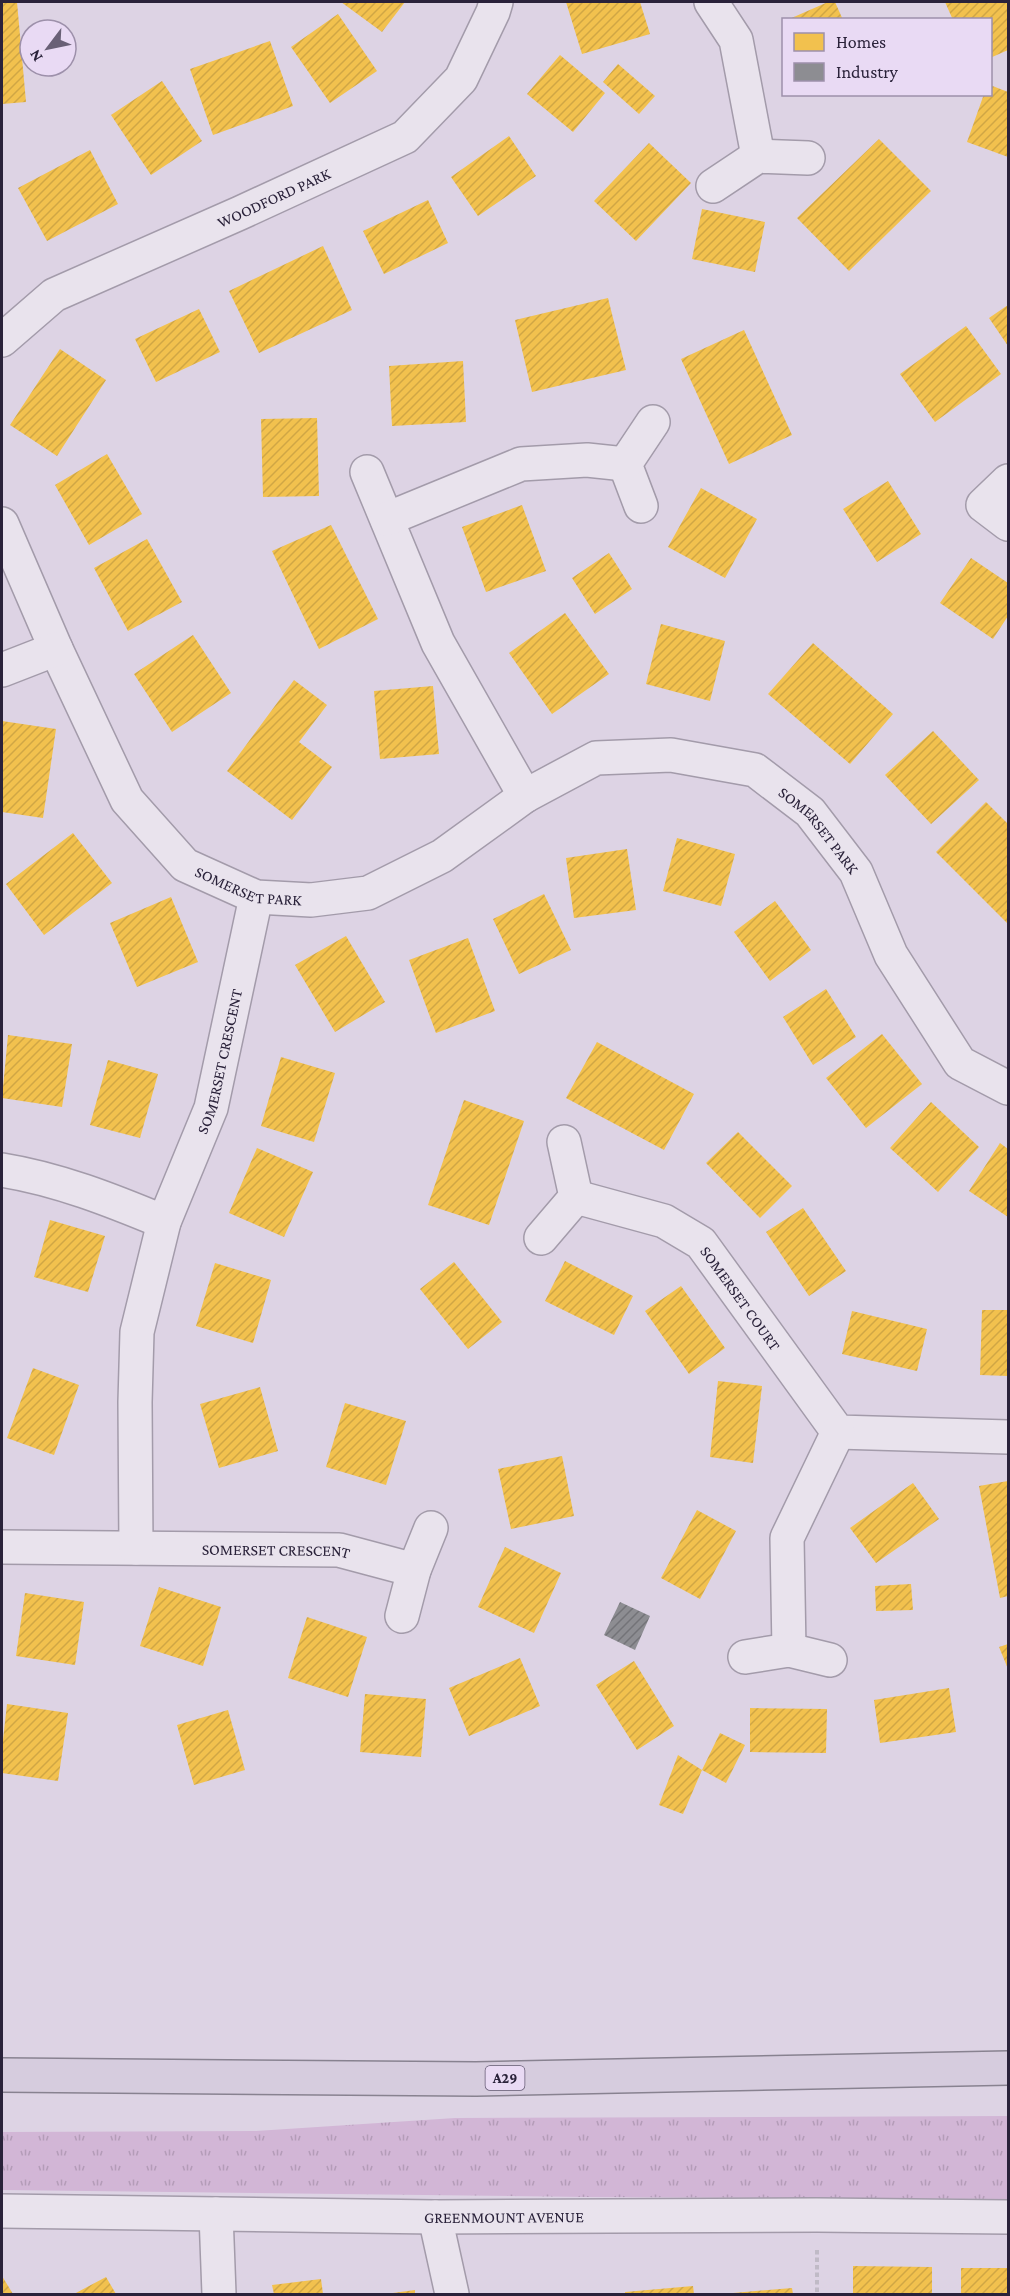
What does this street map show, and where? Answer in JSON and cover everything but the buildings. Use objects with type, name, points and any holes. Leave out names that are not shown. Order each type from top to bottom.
[{"type":"highway","name":"A29","points":[[2,2075],[476,2079],[1008,2068]]},
{"type":"street","name":"WOODFORD PARK","points":[[2,340],[54,295],[405,137],[461,79],[496,2]]},
{"type":"street","points":[[711,2],[736,40],[758,156]]},
{"type":"street","points":[[713,186],[758,156],[808,158]]},
{"type":"street","points":[[625,464],[653,422]]},
{"type":"street","points":[[387,519],[521,464],[587,460],[625,464]]},
{"type":"street","points":[[625,464],[641,506]]},
{"type":"street","points":[[367,472],[438,644],[525,796]]},
{"type":"street","points":[[1008,481],[983,506],[1008,524]]},
{"type":"street","points":[[2,524],[56,649],[2,670]]},
{"type":"street","name":"SOMERSET PARK","points":[[56,649],[127,800],[185,865],[256,897],[311,900],[368,893],[442,856],[525,796],[596,758],[670,756],[755,770],[810,812],[856,872],[891,956],[960,1063],[1008,1088]]},
{"type":"street","name":"SOMERSET CRESCENT","points":[[136,1548],[137,1332],[164,1222],[211,1108],[256,897]]},
{"type":"street","points":[[541,1238],[576,1197],[564,1142]]},
{"type":"street","points":[[2,1170],[31,1175],[98,1194],[164,1222]]},
{"type":"street","name":"SOMERSET COURT","points":[[576,1197],[664,1221],[701,1243],[838,1432]]},
{"type":"street","points":[[789,1650],[787,1538],[838,1432],[1008,1437]]},
{"type":"street","points":[[402,1616],[414,1570],[431,1528]]},
{"type":"street","name":"SOMERSET CRESCENT","points":[[2,1547],[339,1550],[414,1570]]},
{"type":"street","points":[[745,1657],[789,1650],[830,1660]]},
{"type":"street","name":"GREENMOUNT AVENUE","points":[[2,2211],[435,2217],[817,2215],[1008,2217]]},
{"type":"street","points":[[216,2214],[219,2295]]},
{"type":"street","points":[[435,2217],[452,2295]]},
{"type":"path","points":[[817,2215],[817,2295]]},
{"type":"green space","points":[[1008,2116],[1008,2199],[2,2190],[2,2132],[256,2131],[455,2118]]}]
